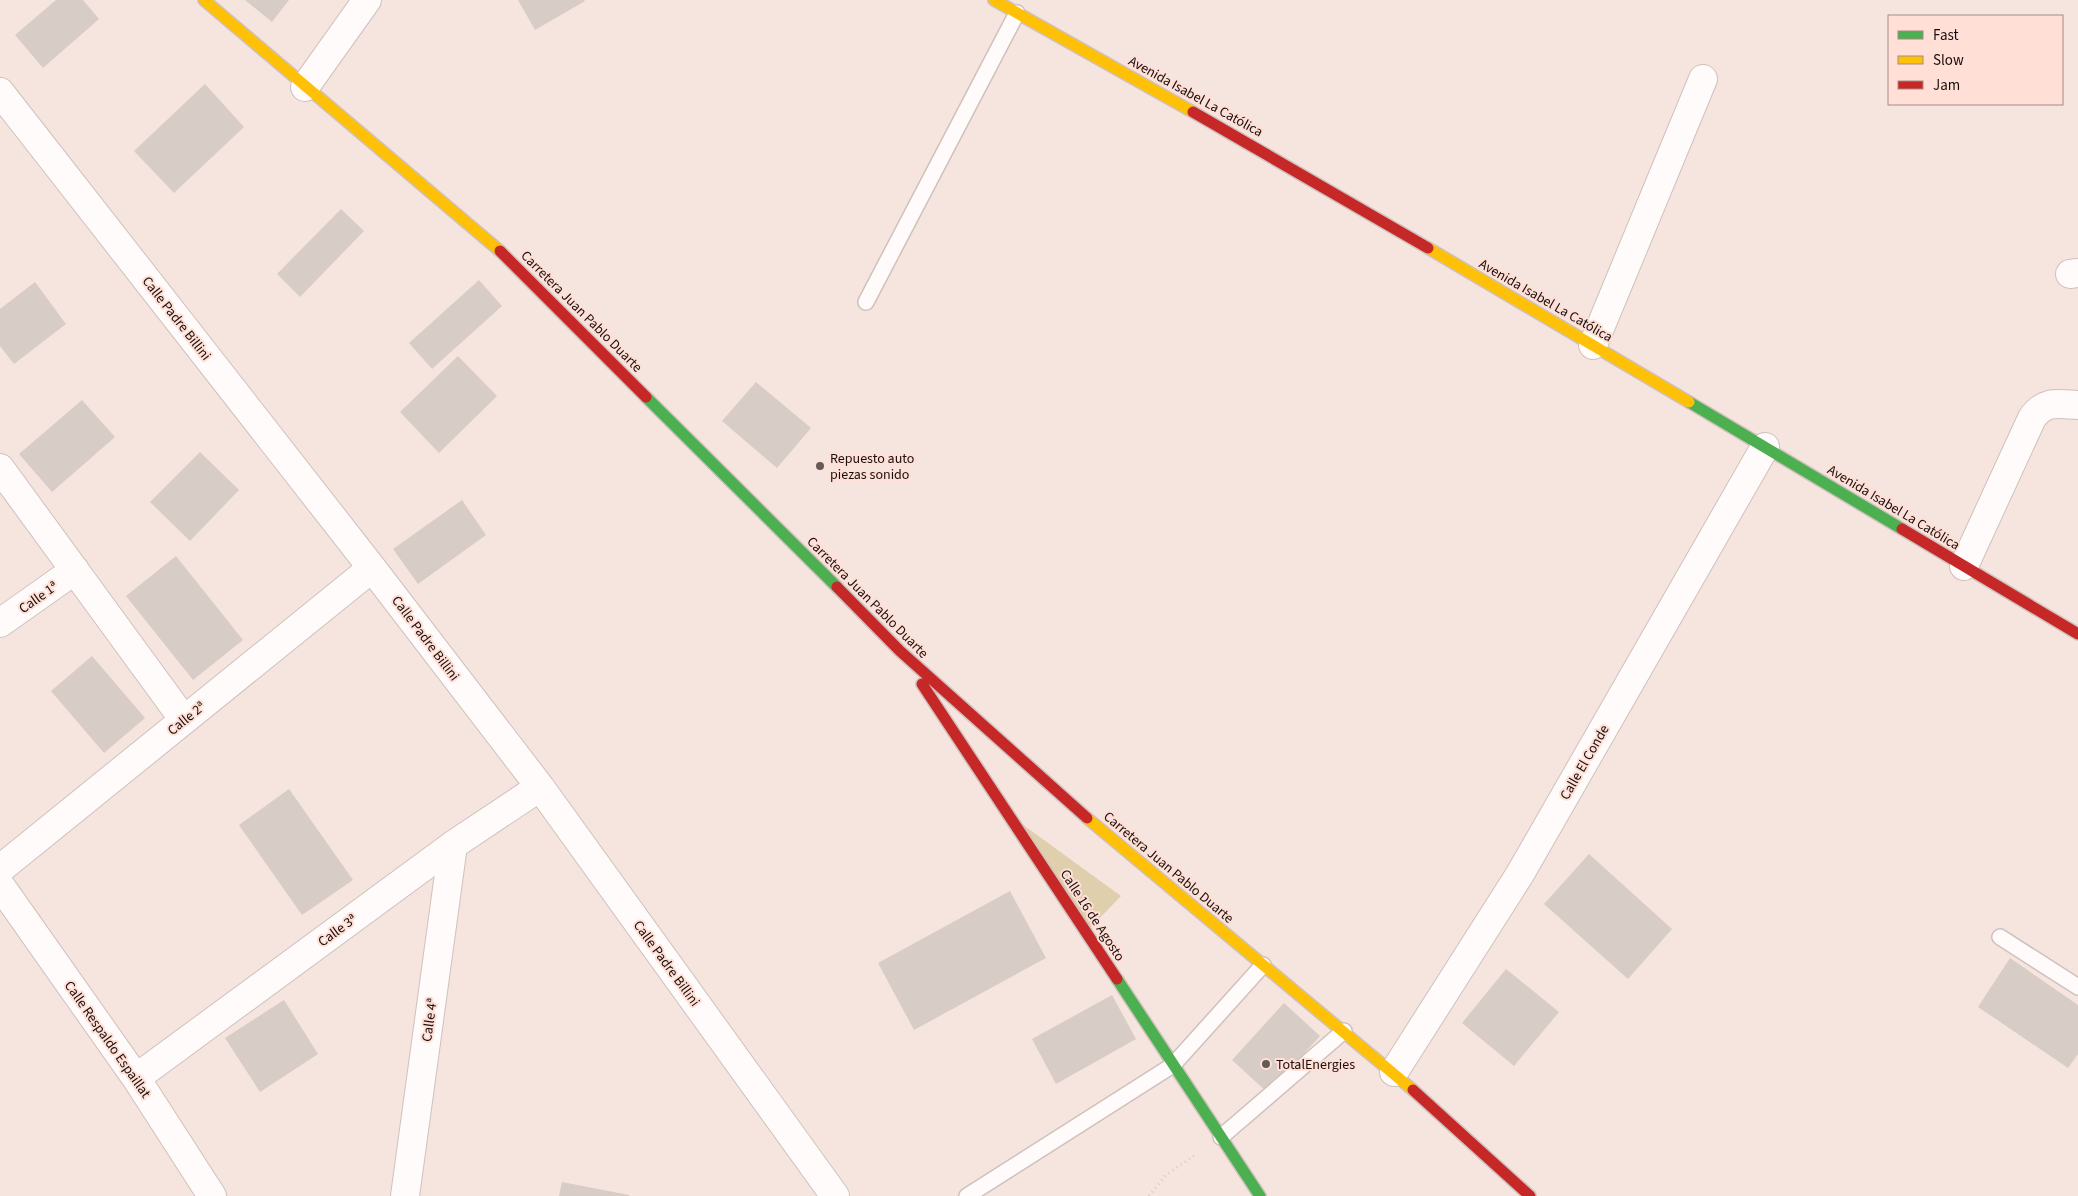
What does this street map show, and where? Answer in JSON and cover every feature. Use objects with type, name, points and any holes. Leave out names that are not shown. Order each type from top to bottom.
[{"type":"main road","name":"Carretera Juan Pablo Duarte","points":[[204,0],[506,256],[900,651],[1110,839],[1394,1072],[1530,1196]]},
{"type":"main road","name":"Avenida Isabel La Católica","points":[[994,0],[1260,150],[1593,345],[2078,634]]},
{"type":"main road","name":"Calle 16 de Agosto","points":[[900,651],[1260,1196]]},
{"type":"street","points":[[305,87],[367,0]]},
{"type":"street","points":[[1593,345],[1703,79]]},
{"type":"street","name":"Calle Padre Billini","points":[[0,92],[372,568],[540,787],[835,1196]]},
{"type":"street","points":[[1964,566],[2032,418],[2037,411],[2048,404],[2078,405]]},
{"type":"street","name":"Calle El Conde","points":[[1394,1072],[1520,874],[1765,448]]},
{"type":"street","points":[[0,468],[184,720]]},
{"type":"street","name":"Calle 2ª","points":[[0,869],[372,568]]},
{"type":"street","name":"Calle 1ª","points":[[0,623],[75,570]]},
{"type":"street","name":"Calle 3ª","points":[[136,1078],[453,845],[540,787]]},
{"type":"street","name":"Calle 4ª","points":[[405,1196],[453,845]]},
{"type":"street","name":"Calle Respaldo Espaillat","points":[[0,885],[136,1078],[212,1196]]},
{"type":"lane","points":[[866,302],[1017,14]]},
{"type":"lane","points":[[2000,937],[2078,987]]},
{"type":"lane","points":[[967,1196],[1173,1065],[1263,965]]},
{"type":"lane","points":[[1221,1137],[1344,1031]]},
{"type":"path","points":[[1149,1196],[1166,1175],[1221,1137]]},
{"type":"shaded area","points":[[1015,819],[1121,896],[1090,928]]},
{"type":"building","points":[[56,0],[83,0],[99,19],[43,68],[15,35]]},
{"type":"building","points":[[245,0],[289,0],[272,22]]},
{"type":"building","points":[[518,0],[584,0],[585,1],[535,30]]},
{"type":"building","points":[[205,84],[244,127],[174,193],[134,151]]},
{"type":"building","points":[[341,209],[364,231],[300,297],[277,274]]},
{"type":"building","points":[[479,280],[502,306],[432,369],[409,343]]},
{"type":"building","points":[[35,282],[66,324],[14,364],[0,346],[0,309]]},
{"type":"building","points":[[458,356],[497,396],[439,453],[400,412]]},
{"type":"building","points":[[756,382],[811,428],[777,468],[722,421]]},
{"type":"building","points":[[82,400],[115,437],[52,492],[19,454]]},
{"type":"building","points":[[200,452],[239,490],[190,541],[150,502]]},
{"type":"building","points":[[462,500],[486,535],[418,584],[393,549]]},
{"type":"building","points":[[176,556],[243,640],[193,680],[126,596]]},
{"type":"building","points":[[92,656],[145,718],[104,753],[51,691]]},
{"type":"building","points":[[289,789],[353,880],[302,915],[239,825]]},
{"type":"building","points":[[1589,854],[1672,929],[1628,979],[1544,904]]},
{"type":"building","points":[[1010,891],[1046,958],[914,1030],[878,963]]},
{"type":"building","points":[[2010,958],[2078,1005],[2078,1054],[2068,1068],[1978,1007]]},
{"type":"building","points":[[1506,969],[1559,1012],[1514,1066],[1462,1023]]},
{"type":"building","points":[[1112,995],[1136,1039],[1056,1084],[1032,1039]]},
{"type":"building","points":[[284,1000],[318,1054],[260,1092],[225,1038]]},
{"type":"building","points":[[1284,1003],[1320,1036],[1268,1093],[1232,1060]]},
{"type":"building","points":[[562,1182],[629,1195],[629,1196],[559,1196]]},
{"type":"traffic: fast","points":[[646,397],[837,587]]},
{"type":"traffic: fast","points":[[1689,402],[1902,529]]},
{"type":"traffic: fast","points":[[1117,979],[1260,1196]]},
{"type":"traffic: slow","points":[[204,0],[500,251]]},
{"type":"traffic: slow","points":[[994,0],[1193,112]]},
{"type":"traffic: slow","points":[[1428,248],[1689,402]]},
{"type":"traffic: slow","points":[[1087,818],[1413,1090]]},
{"type":"traffic: jam","points":[[1193,112],[1428,248]]},
{"type":"traffic: jam","points":[[500,251],[646,397]]},
{"type":"traffic: jam","points":[[1902,529],[2078,634]]},
{"type":"traffic: jam","points":[[837,587],[900,651],[1087,818]]},
{"type":"traffic: jam","points":[[922,684],[1117,979]]},
{"type":"traffic: jam","points":[[1413,1090],[1530,1196]]},
{"type":"place","name":"Repuesto auto piezas sonido","points":[[820,466]]},
{"type":"place","name":"TotalEnergies","points":[[1266,1064]]}]
